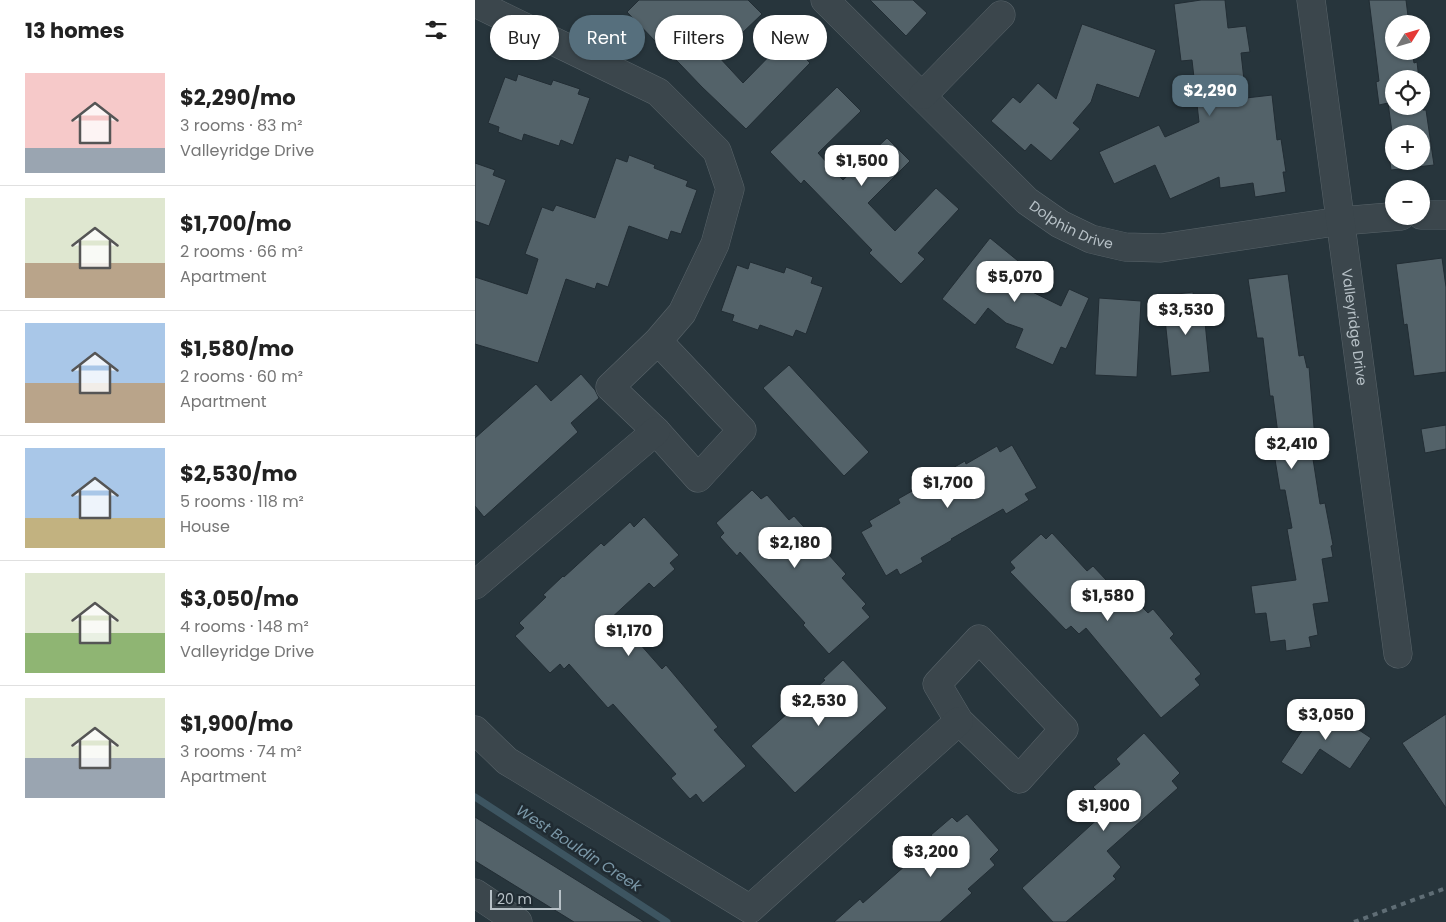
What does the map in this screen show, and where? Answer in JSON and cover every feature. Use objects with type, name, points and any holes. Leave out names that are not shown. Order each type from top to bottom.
[{"type":"street","name":"Dolphin Drive","points":[[825,0],[923,95],[1027,201],[1060,224],[1091,239],[1125,247],[1161,248],[1341,220],[1385,217]]},
{"type":"street","name":"Valleyridge Drive","points":[[1311,0],[1397,654]]},
{"type":"street","points":[[478,9],[658,92],[717,151],[730,189],[715,244],[682,313],[658,341],[611,387],[656,431],[698,478],[742,430],[658,341]]},
{"type":"street","points":[[923,95],[1001,15]]},
{"type":"street","points":[[1430,215],[1446,216]]},
{"type":"street","points":[[475,585],[656,431]]},
{"type":"street","points":[[979,639],[1064,729],[1019,779],[959,721],[937,684],[979,639]]},
{"type":"street","points":[[475,730],[507,761],[750,909],[959,721]]},
{"type":"street","points":[[475,893],[518,922]]},
{"type":"building","points":[[639,0],[748,0],[762,14],[753,15],[753,23],[743,32],[743,15],[655,15],[655,41],[645,31],[645,15],[630,15],[627,12]]},
{"type":"building","points":[[870,0],[913,0],[927,13],[906,36]]},
{"type":"building","points":[[1201,0],[1225,0],[1228,28],[1246,26],[1250,52],[1241,53],[1246,98],[1272,95],[1277,140],[1281,139],[1286,172],[1283,172],[1286,192],[1255,197],[1253,183],[1220,188],[1219,177],[1170,199],[1155,165],[1114,184],[1099,152],[1159,125],[1165,137],[1199,122],[1192,60],[1181,61],[1174,4]]},
{"type":"building","points":[[1369,0],[1406,0],[1408,15],[1385,15],[1385,60],[1414,60],[1414,63],[1417,62],[1418,70],[1385,70],[1385,104],[1379,105],[1376,82],[1379,81]]},
{"type":"building","points":[[1082,24],[1156,50],[1139,98],[1097,84],[1091,102],[1073,123],[1080,129],[1051,161],[1031,144],[1025,151],[991,121],[1013,97],[1020,103],[1038,83],[1056,99]]},
{"type":"building","points":[[676,60],[722,60],[743,83],[765,60],[807,60],[810,63],[746,129]]},
{"type":"building","points":[[518,74],[551,85],[553,80],[580,89],[578,94],[590,98],[573,145],[561,140],[559,146],[524,134],[522,141],[498,132],[499,127],[488,123],[505,77],[516,81]]},
{"type":"building","points":[[837,87],[861,111],[818,153],[843,180],[887,138],[910,161],[868,203],[895,231],[936,188],[959,209],[918,253],[925,259],[901,284],[869,253],[872,250],[804,180],[801,184],[770,152]]},
{"type":"building","points":[[1390,115],[1427,115],[1428,125],[1391,125]]},
{"type":"building","points":[[1430,138],[1434,165],[1430,165]]},
{"type":"building","points":[[629,155],[655,165],[654,168],[688,181],[686,186],[697,190],[681,234],[671,231],[668,240],[629,226],[608,287],[597,283],[595,289],[566,279],[538,363],[475,344],[475,277],[527,294],[538,259],[525,254],[542,207],[553,211],[556,205],[595,218],[616,158],[627,162]]},
{"type":"building","points":[[475,163],[495,170],[493,175],[506,180],[489,226],[475,221]]},
{"type":"building","points":[[990,238],[1023,265],[1010,281],[1061,306],[1069,289],[1089,298],[1066,349],[1061,347],[1053,365],[1015,348],[1023,329],[1006,323],[988,308],[975,325],[942,299]]},
{"type":"building","points":[[1442,258],[1446,287],[1446,372],[1414,376],[1407,324],[1404,325],[1396,264]]},
{"type":"building","points":[[750,262],[784,273],[786,267],[813,277],[811,283],[823,287],[806,334],[796,330],[793,337],[760,325],[758,330],[732,321],[734,315],[721,311],[737,265],[748,269]]},
{"type":"building","points":[[1288,274],[1299,356],[1304,355],[1307,368],[1309,367],[1314,427],[1319,458],[1313,459],[1320,504],[1325,503],[1333,545],[1331,546],[1333,557],[1322,559],[1329,602],[1313,604],[1318,635],[1309,637],[1311,647],[1286,651],[1285,640],[1270,642],[1266,613],[1255,614],[1251,586],[1296,580],[1287,529],[1292,528],[1285,490],[1280,490],[1271,435],[1278,434],[1273,396],[1270,396],[1263,338],[1257,338],[1248,279]]},
{"type":"building","points":[[1193,292],[1195,313],[1204,312],[1210,372],[1171,376],[1163,300],[1170,300],[1169,295]]},
{"type":"building","points":[[1099,298],[1141,301],[1137,377],[1095,375]]},
{"type":"building","points":[[789,365],[869,452],[844,476],[763,388]]},
{"type":"building","points":[[581,374],[595,390],[599,398],[571,423],[578,432],[484,517],[475,506],[475,438],[536,384],[551,401]]},
{"type":"building","points":[[1446,425],[1446,449],[1425,453],[1421,429]]},
{"type":"building","points":[[1012,445],[1037,488],[1025,494],[1029,500],[1006,514],[1003,509],[951,539],[921,558],[923,562],[900,575],[897,569],[886,576],[861,532],[872,526],[869,521],[900,503],[898,499],[965,461],[966,464],[997,446],[1000,452]]},
{"type":"building","points":[[752,490],[761,499],[767,495],[789,520],[794,516],[846,574],[842,578],[866,604],[862,608],[870,617],[829,654],[803,625],[805,623],[740,552],[737,556],[720,537],[724,533],[716,523]]},
{"type":"building","points":[[644,517],[679,555],[670,563],[675,569],[654,588],[649,583],[608,621],[632,649],[639,643],[662,669],[666,665],[718,727],[714,730],[746,766],[703,803],[696,794],[690,799],[671,778],[676,774],[613,704],[608,708],[569,664],[564,669],[560,664],[550,673],[515,636],[524,628],[519,623],[546,597],[543,595],[563,576],[601,543],[604,546],[630,522],[634,527]]},
{"type":"building","points":[[1052,533],[1087,571],[1093,566],[1134,610],[1140,605],[1148,613],[1153,609],[1174,634],[1170,638],[1201,674],[1195,679],[1200,685],[1161,718],[1086,628],[1079,634],[1071,626],[1066,630],[1010,572],[1015,568],[1010,562],[1041,534],[1046,539]]},
{"type":"building","points":[[843,660],[887,708],[795,793],[751,746],[825,680],[823,679]]},
{"type":"building","points":[[1320,704],[1371,738],[1350,769],[1320,749],[1302,775],[1281,762]]},
{"type":"building","points":[[1446,714],[1446,808],[1402,743]]},
{"type":"building","points":[[1144,733],[1180,773],[1172,781],[1178,788],[1107,851],[1121,867],[1113,876],[1116,879],[1066,922],[1053,922],[1022,888],[1102,815],[1089,801],[1098,792],[1093,787],[1120,764],[1116,759]]},
{"type":"building","points":[[967,814],[999,850],[990,859],[995,865],[968,889],[972,893],[940,922],[834,922],[860,899],[863,903],[906,865],[934,839],[931,835],[952,817],[957,822]]},
{"type":"building","points":[[475,817],[644,922],[574,922],[475,861]]},
{"type":"waterway","name":"West Bouldin Creek","points":[[475,797],[667,922]]},
{"type":"railway","points":[[1354,922],[1446,888]]}]
